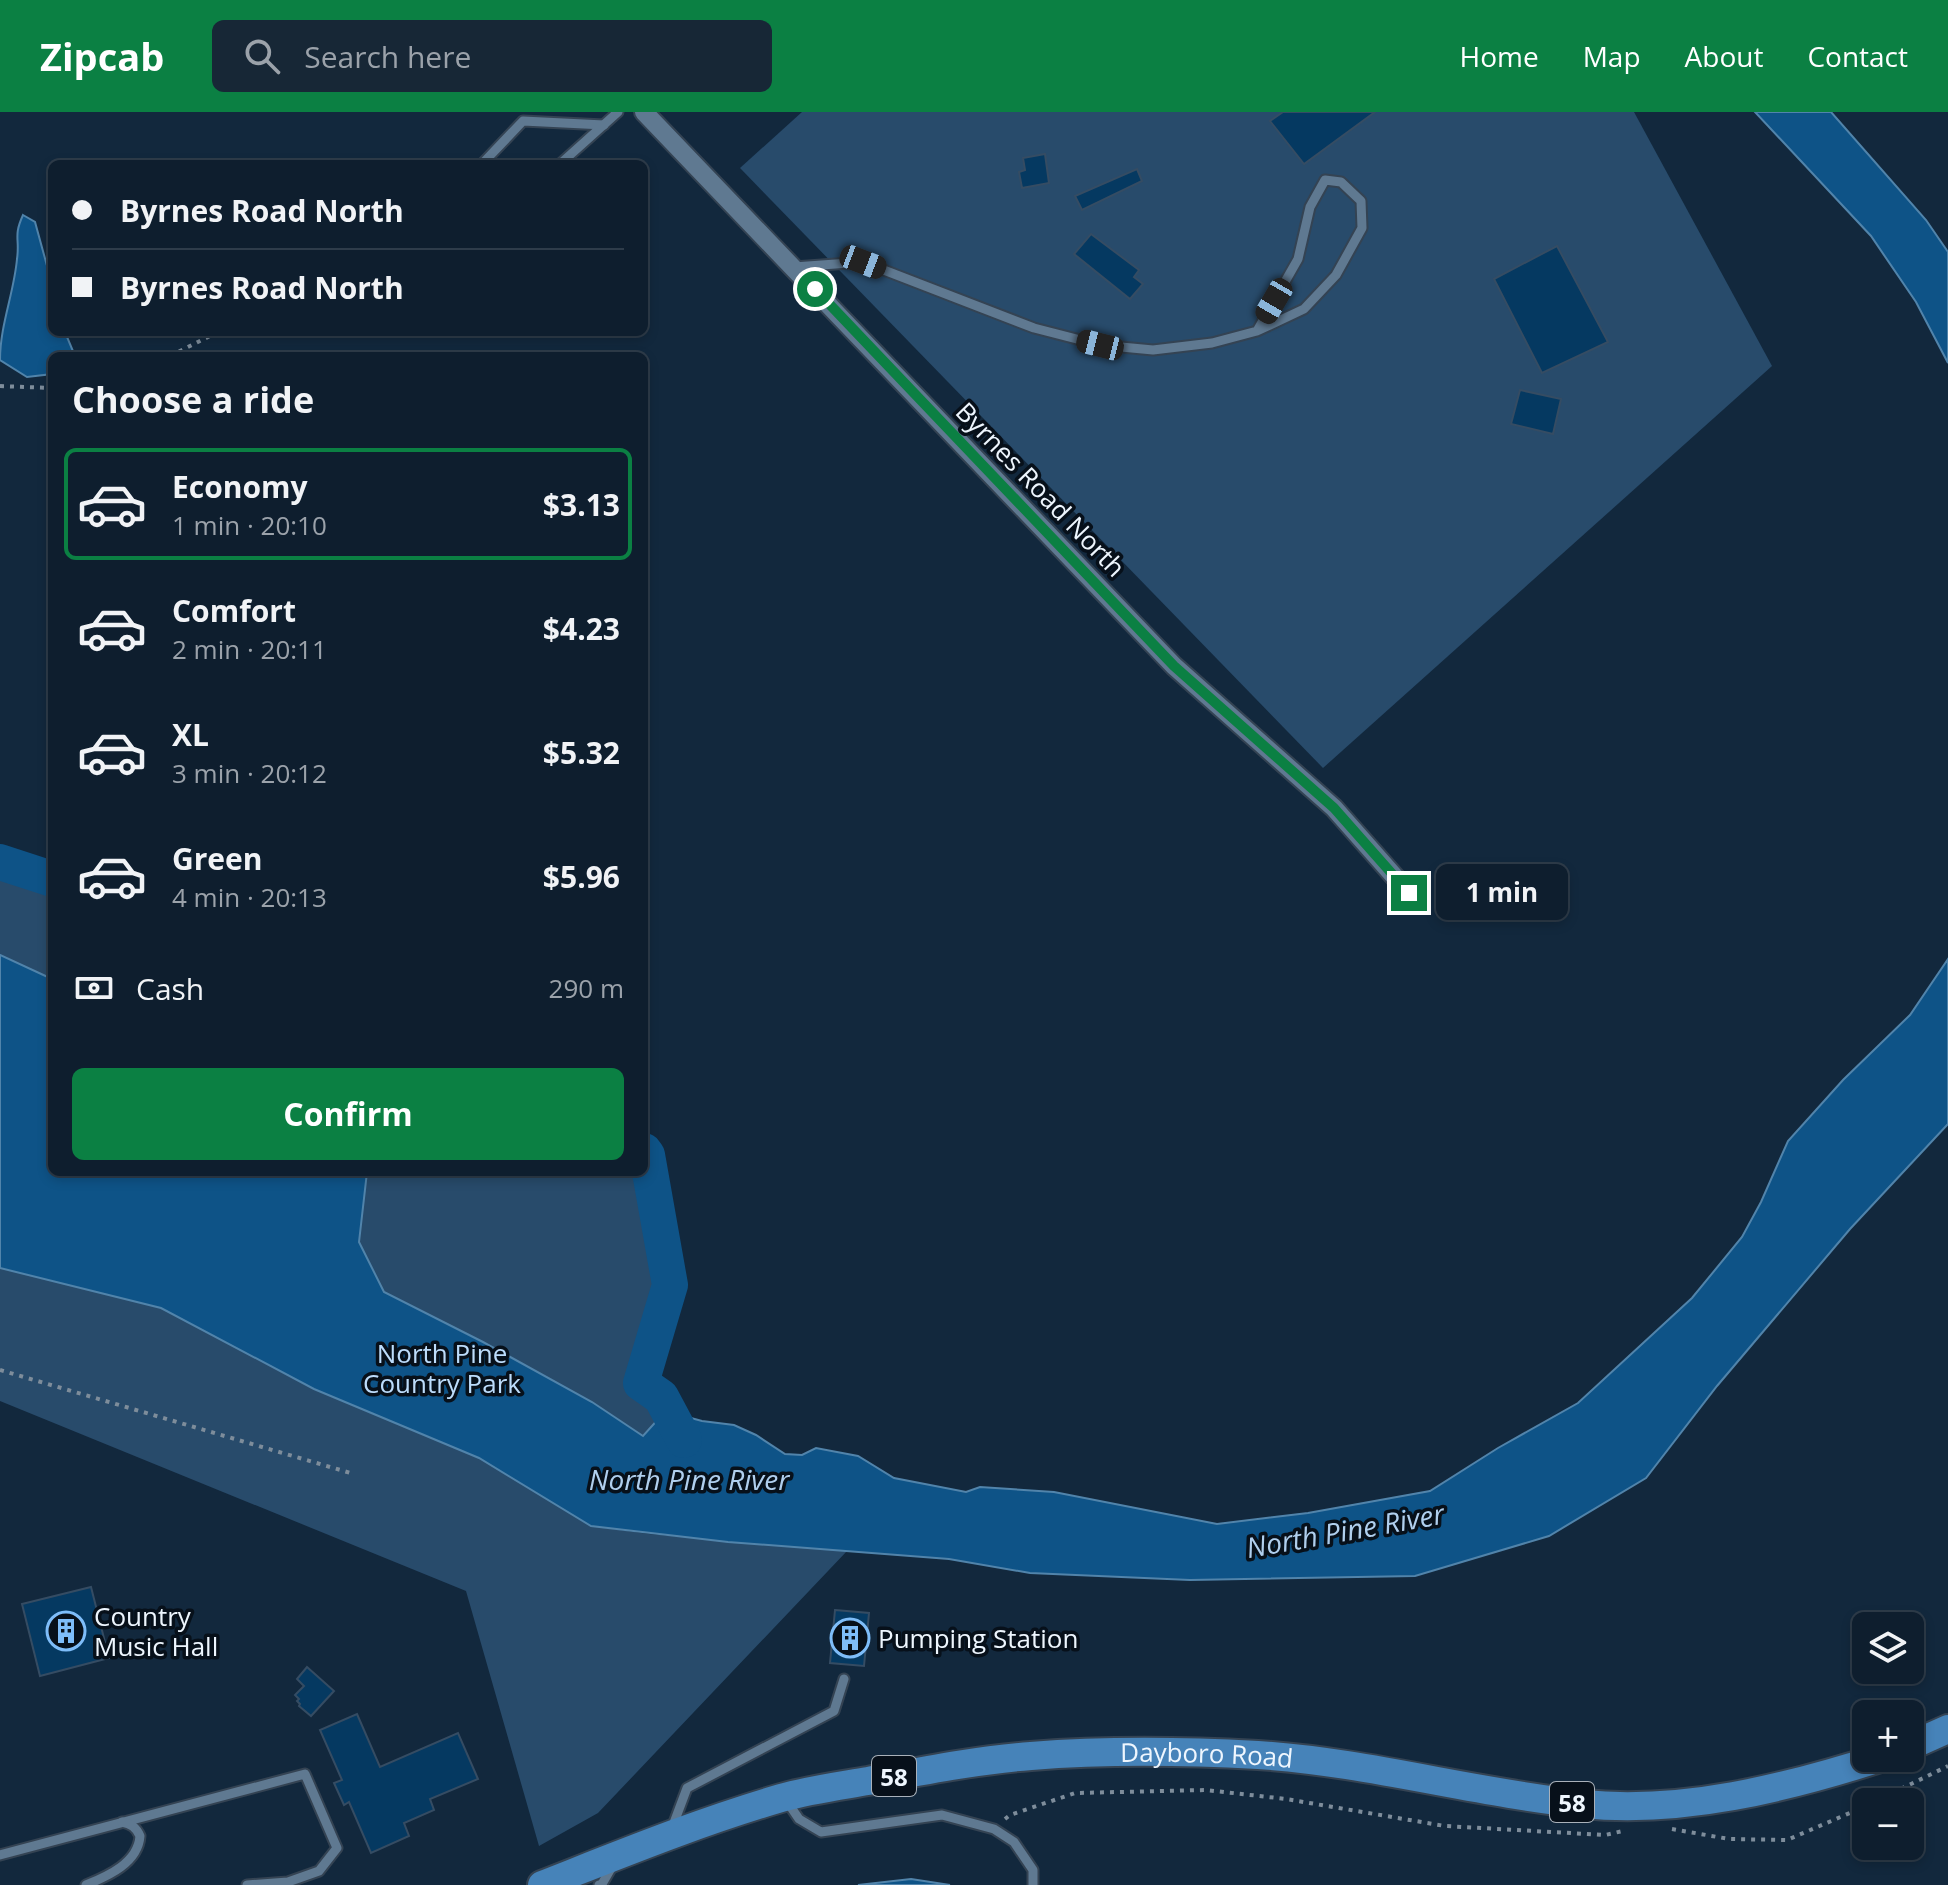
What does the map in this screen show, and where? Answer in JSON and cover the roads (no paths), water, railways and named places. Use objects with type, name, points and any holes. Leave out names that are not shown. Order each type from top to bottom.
[{"type":"main road","points":[[1924,1740],[1948,1729]]},
{"type":"main road","name":"Dayboro Road","points":[[542,1885],[669,1835],[784,1797],[920,1771],[1030,1756],[1163,1751],[1262,1756],[1320,1762],[1586,1804],[1641,1805],[1753,1793],[1852,1767]]},
{"type":"street","name":"Byrnes Road North","points":[[644,112],[1174,666],[1334,808],[1409,893]]},
{"type":"lane","points":[[565,160],[618,112]]},
{"type":"lane","points":[[486,160],[523,121],[604,125]]},
{"type":"lane","points":[[794,267],[863,262],[1034,328],[1100,345],[1153,350],[1212,343],[1257,331],[1304,309],[1336,275],[1362,228],[1361,201],[1341,182],[1325,180],[1310,207],[1298,259],[1257,331]]},
{"type":"lane","points":[[669,1835],[687,1788],[834,1711],[844,1679]]},
{"type":"lane","points":[[0,1855],[305,1774],[337,1848],[319,1871],[288,1882],[247,1885]]},
{"type":"lane","points":[[784,1797],[799,1819],[821,1832],[942,1815],[994,1829],[1014,1842],[1021,1851],[1033,1870],[1033,1885]]},
{"type":"lane","points":[[86,1885],[114,1872],[136,1850],[140,1836],[130,1824],[122,1822]]},
{"type":"lane","points":[[599,1885],[618,1855]]},
{"type":"water","points":[[1755,112],[1831,112],[1926,220],[1948,252],[1948,363],[1916,302],[1871,236]]},
{"type":"water","points":[[23,215],[35,222],[48,269],[48,336],[67,336],[73,352],[48,352],[48,374],[27,377],[0,360],[18,252],[18,228]]},
{"type":"water","points":[[0,955],[48,977],[48,1176],[367,1176],[359,1242],[384,1292],[592,1402],[643,1436],[661,1416],[661,1397],[680,1415],[734,1425],[785,1454],[802,1455],[816,1448],[858,1456],[894,1478],[966,1492],[980,1487],[1054,1492],[1217,1524],[1308,1513],[1430,1491],[1578,1403],[1692,1298],[1742,1237],[1788,1141],[1843,1080],[1910,1015],[1948,959],[1948,1124],[1850,1229],[1717,1386],[1646,1478],[1549,1536],[1415,1576],[1190,1580],[1030,1573],[949,1559],[728,1542],[591,1526],[479,1458],[314,1389],[161,1308],[0,1268]]},
{"type":"water","points":[[911,1879],[950,1885],[858,1885]]},
{"type":"waterway","name":"North Pine River","points":[[0,862],[48,878]]},
{"type":"waterway","name":"North Pine River","points":[[648,1161],[670,1285],[641,1383],[661,1397],[684,1440]]},
{"type":"place","name":"Country Music Hall","points":[[66,1631]]},
{"type":"place","name":"Pumping Station","points":[[850,1638]]},
{"type":"park label","name":"North Pine Country Park","points":[[442,1368]]}]
